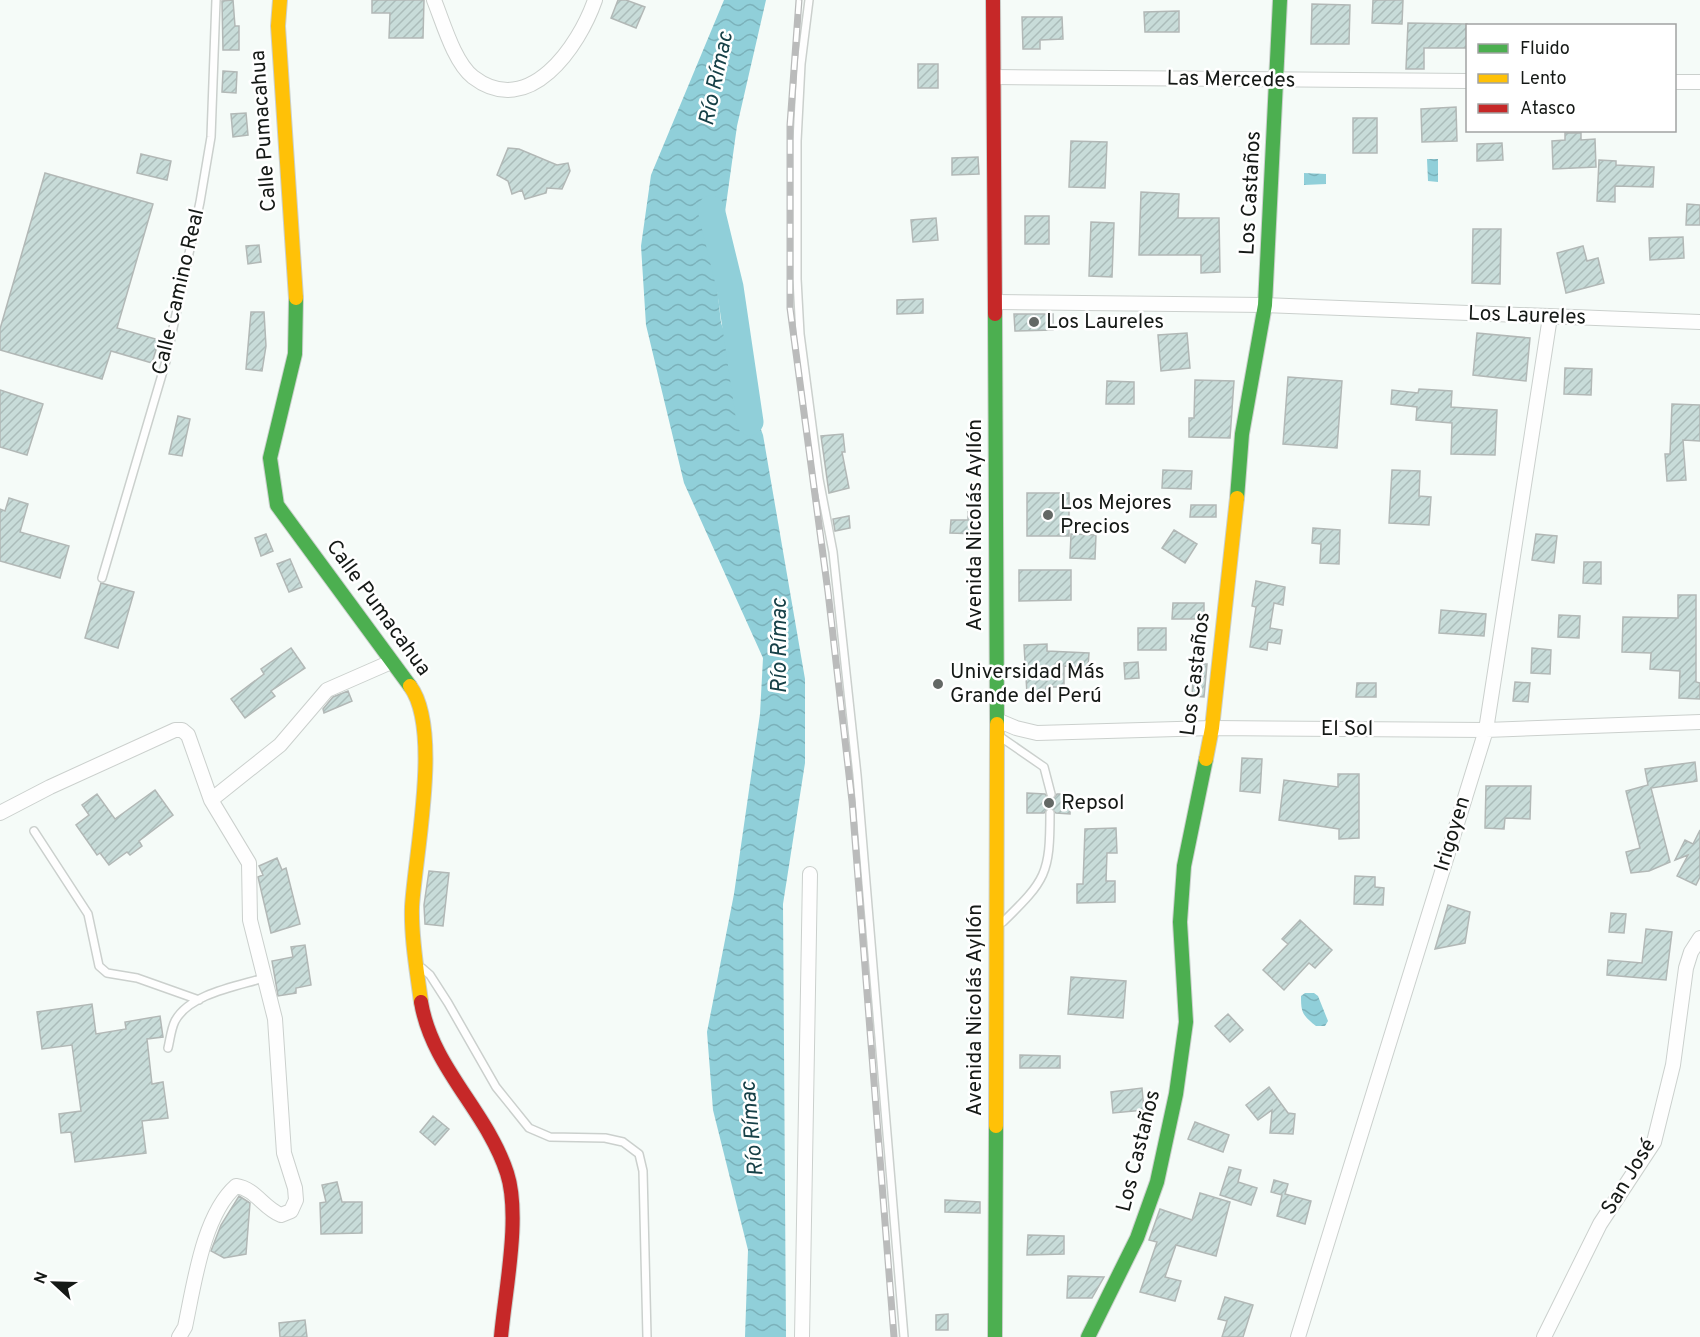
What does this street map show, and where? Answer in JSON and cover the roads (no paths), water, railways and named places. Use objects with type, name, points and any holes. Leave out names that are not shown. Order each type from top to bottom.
[{"type":"main road","name":"Calle Pumacahua","points":[[280,0],[279,37],[297,311],[295,354],[270,458],[271,479],[277,505],[418,698],[425,734],[418,865],[412,908],[415,962],[424,1025],[434,1049],[489,1137],[508,1174],[511,1211],[501,1337]]},
{"type":"main road","name":"Avenida Nicolás Ayllón","points":[[993,0],[996,727],[995,1337]]},
{"type":"main road","name":"Los Castaños","points":[[1088,1337],[1137,1238],[1157,1182],[1176,1094],[1186,1022],[1180,922],[1184,866],[1212,728],[1233,546],[1242,434],[1265,306],[1278,81],[1280,0]]},
{"type":"street","points":[[434,0],[452,47],[472,76],[492,87],[510,90],[529,86],[549,74],[572,48],[595,0]]},
{"type":"street","name":"Las Mercedes","points":[[994,76],[1278,81],[1466,81]]},
{"type":"street","points":[[1676,82],[1700,82]]},
{"type":"street","name":"Los Laureles","points":[[995,302],[1265,306],[1700,322]]},
{"type":"street","name":"Irigoyen","points":[[1298,1337],[1486,730],[1550,317]]},
{"type":"street","points":[[211,800],[280,744],[327,690],[391,662]]},
{"type":"street","name":"El Sol","points":[[996,727],[1016,728],[1037,733],[1212,728],[1486,730],[1700,722]]},
{"type":"street","points":[[0,813],[50,787],[175,730],[182,730],[188,735],[211,800],[249,863],[250,920],[267,977],[275,1019],[284,1153],[296,1188],[296,1200],[291,1211],[281,1215],[270,1211],[248,1188],[236,1186],[227,1194],[202,1251],[185,1327],[179,1337]]},
{"type":"street","points":[[802,1337],[810,874]]},
{"type":"street","name":"San José","points":[[1544,1337],[1600,1224],[1654,1142],[1673,1065],[1686,968],[1691,952],[1700,938]]},
{"type":"lane","name":"Calle Camino Real","points":[[102,578],[166,361],[200,202],[211,137],[216,0]]},
{"type":"lane","points":[[809,0],[801,64],[797,141],[797,279],[800,334],[819,479],[834,552],[857,775],[904,1337]]},
{"type":"lane","points":[[996,727],[1044,767],[1051,794]]},
{"type":"lane","points":[[996,928],[1035,890],[1045,874],[1050,855],[1050,813]]},
{"type":"lane","points":[[34,831],[88,914],[99,966],[107,973],[137,978],[199,1000]]},
{"type":"lane","points":[[415,962],[430,975],[495,1088],[529,1128],[550,1137],[605,1138],[623,1142],[639,1154],[644,1172],[647,1337]]},
{"type":"lane","points":[[168,1048],[175,1022],[184,1010],[199,1000],[267,977]]},
{"type":"water","points":[[724,0],[766,0],[737,126],[716,277],[721,323],[763,435],[805,679],[805,763],[783,904],[786,1337],[745,1337],[748,1250],[713,1110],[707,1032],[734,894],[760,714],[763,658],[684,483],[646,325],[641,246],[651,175]]},
{"type":"water","points":[[1427,159],[1438,159],[1438,182],[1428,181]]},
{"type":"water","points":[[1304,173],[1326,174],[1326,184],[1304,185]]},
{"type":"water","points":[[1305,993],[1314,993],[1318,996],[1328,1021],[1325,1026],[1316,1026],[1303,1013],[1301,996]]},
{"type":"waterway","name":"Río Rímac","points":[[711,209],[730,287],[750,422]]},
{"type":"railway","points":[[799,0],[790,125],[790,308],[828,592],[852,801],[894,1337]]},
{"type":"place","name":"Los Laureles","points":[[1034,322]]},
{"type":"place","name":"Los Mejores Precios","points":[[1048,515]]},
{"type":"place","name":"Universidad Más Grande del Perú","points":[[938,684]]},
{"type":"place","name":"Repsol","points":[[1049,803]]}]
